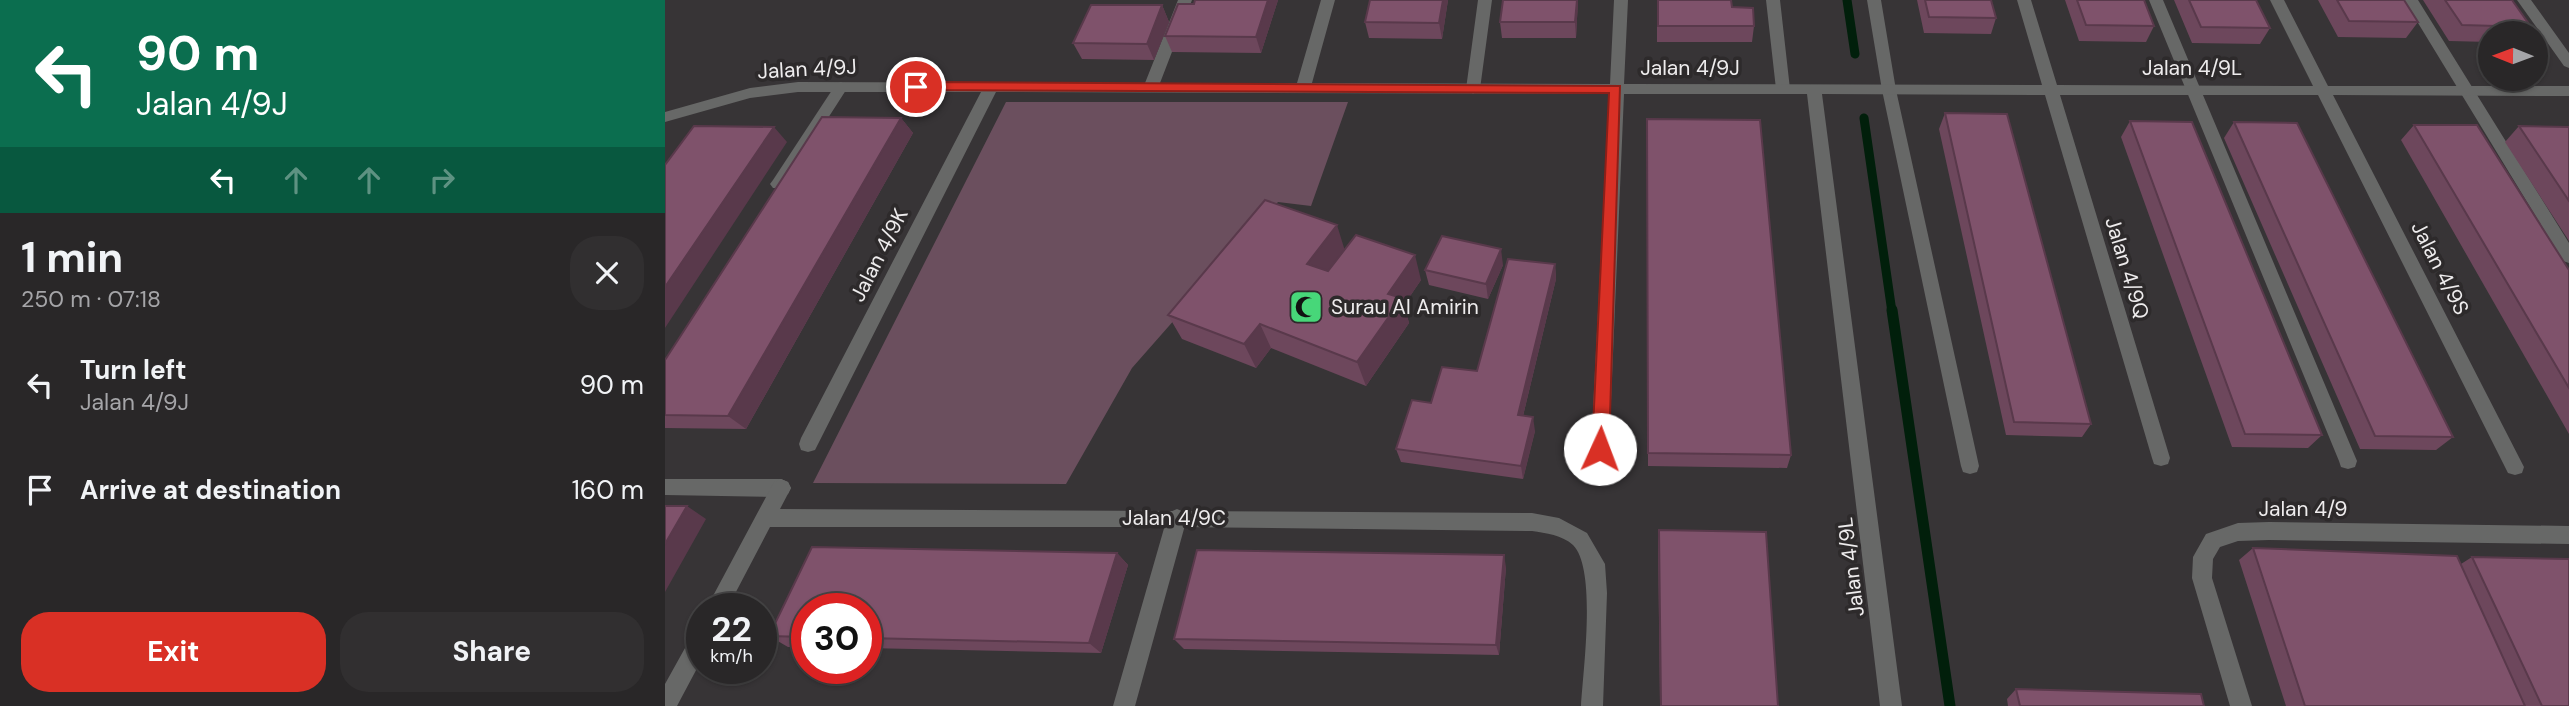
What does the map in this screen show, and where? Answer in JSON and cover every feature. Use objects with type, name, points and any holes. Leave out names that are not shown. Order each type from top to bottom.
[{"type":"street","points":[[1151,87],[1185,0]]},
{"type":"street","points":[[1303,88],[1328,0]]},
{"type":"street","points":[[1473,89],[1485,0]]},
{"type":"street","points":[[1600,449],[1621,0]]},
{"type":"street","points":[[1773,0],[1783,89]]},
{"type":"street","points":[[1874,0],[1889,90],[1970,466]]},
{"type":"street","name":"Jalan 4/9Q","points":[[2024,0],[2161,458]]},
{"type":"street","points":[[2156,0],[2348,461]]},
{"type":"street","name":"Jalan 4/9S","points":[[2277,0],[2515,467]]},
{"type":"street","points":[[2411,0],[2569,257]]},
{"type":"street","points":[[2524,0],[2569,63]]},
{"type":"street","points":[[767,202],[841,87]]},
{"type":"street","name":"Jalan 4/9K","points":[[808,444],[991,87]]},
{"type":"street","name":"Jalan 4/9J","points":[[665,129],[671,115],[773,89],[1783,89]]},
{"type":"street","name":"Jalan 4/9L","points":[[1783,89],[2569,91]]},
{"type":"street","name":"Jalan 4/9L","points":[[1814,89],[1891,706]]},
{"type":"street","points":[[665,487],[781,488],[725,593]]},
{"type":"street","name":"Jalan 4/9C","points":[[765,518],[1177,518],[1532,523],[1559,527],[1580,539],[1595,564],[1597,593],[1592,706]]},
{"type":"street","points":[[1124,706],[1177,518]]},
{"type":"street","name":"Jalan 4/9","points":[[2241,706],[2202,578],[2203,557],[2213,540],[2238,532],[2269,530],[2569,534]]},
{"type":"street","points":[[665,706],[686,667]]},
{"type":"shaded area","points":[[1006,102],[1348,102],[1311,206],[1278,202],[1132,368],[1066,484],[813,483]]},
{"type":"building","points":[[1195,0],[1268,0],[1256,37],[1165,36],[1178,4],[1194,4]]},
{"type":"building","points":[[1370,0],[1443,0],[1439,23],[1365,22]]},
{"type":"building","points":[[1503,0],[1577,0],[1575,22],[1500,22]]},
{"type":"building","points":[[1658,0],[1731,0],[1732,7],[1753,8],[1754,26],[1658,26]]},
{"type":"building","points":[[1925,0],[1991,0],[1996,18],[1929,17]]},
{"type":"building","points":[[2077,0],[2144,0],[2154,26],[2086,25]]},
{"type":"building","points":[[2189,0],[2256,0],[2270,28],[2201,27]]},
{"type":"building","points":[[2337,0],[2404,0],[2418,22],[2349,21]]},
{"type":"building","points":[[2445,0],[2512,0],[2527,21],[2478,21],[2478,25],[2462,25]]},
{"type":"building","points":[[1091,5],[1162,5],[1147,44],[1073,43]]},
{"type":"building","points":[[1945,113],[2007,114],[2091,424],[2014,422]]},
{"type":"building","points":[[822,117],[901,118],[728,416],[665,415],[665,360]]},
{"type":"building","points":[[1647,119],[1760,120],[1791,455],[1648,453]]},
{"type":"building","points":[[2130,121],[2192,122],[2322,435],[2245,434]]},
{"type":"building","points":[[2234,122],[2297,123],[2453,437],[2375,436]]},
{"type":"building","points":[[2414,125],[2477,125],[2569,270],[2569,388]]},
{"type":"building","points":[[694,126],[774,127],[665,287],[665,165]]},
{"type":"building","points":[[2519,126],[2569,127],[2569,201]]},
{"type":"building","name":"Surau Al Amirin","points":[[1265,200],[1337,225],[1307,264],[1328,271],[1356,235],[1415,255],[1388,294],[1402,298],[1357,362],[1260,324],[1244,344],[1168,315]]},
{"type":"building","points":[[1442,236],[1501,249],[1486,284],[1425,270]]},
{"type":"building","points":[[1508,259],[1555,264],[1518,415],[1533,417],[1521,466],[1396,449],[1412,400],[1431,403],[1442,367],[1477,371]]},
{"type":"building","points":[[665,506],[687,506],[665,544]]},
{"type":"building","points":[[1659,530],[1766,532],[1778,706],[1661,706]]},
{"type":"building","points":[[812,547],[1117,553],[1089,643],[882,638],[882,593],[791,593],[791,637],[777,636],[777,619]]},
{"type":"building","points":[[2253,548],[2457,556],[2525,706],[2305,706]]},
{"type":"building","points":[[1197,550],[1504,555],[1496,645],[1174,639]]},
{"type":"building","points":[[2472,557],[2569,559],[2569,706],[2542,706]]},
{"type":"building","points":[[2016,689],[2201,694],[2204,706],[2020,706]]},
{"type":"waterway","points":[[1847,0],[1855,54]]},
{"type":"waterway","points":[[1864,118],[1892,312]]},
{"type":"waterway","points":[[1892,310],[1950,706]]},
{"type":"place","name":"Surau Al Amirin","points":[[1306,307]]},
{"type":"route","points":[[916,87],[1616,89],[1600,449]]}]
